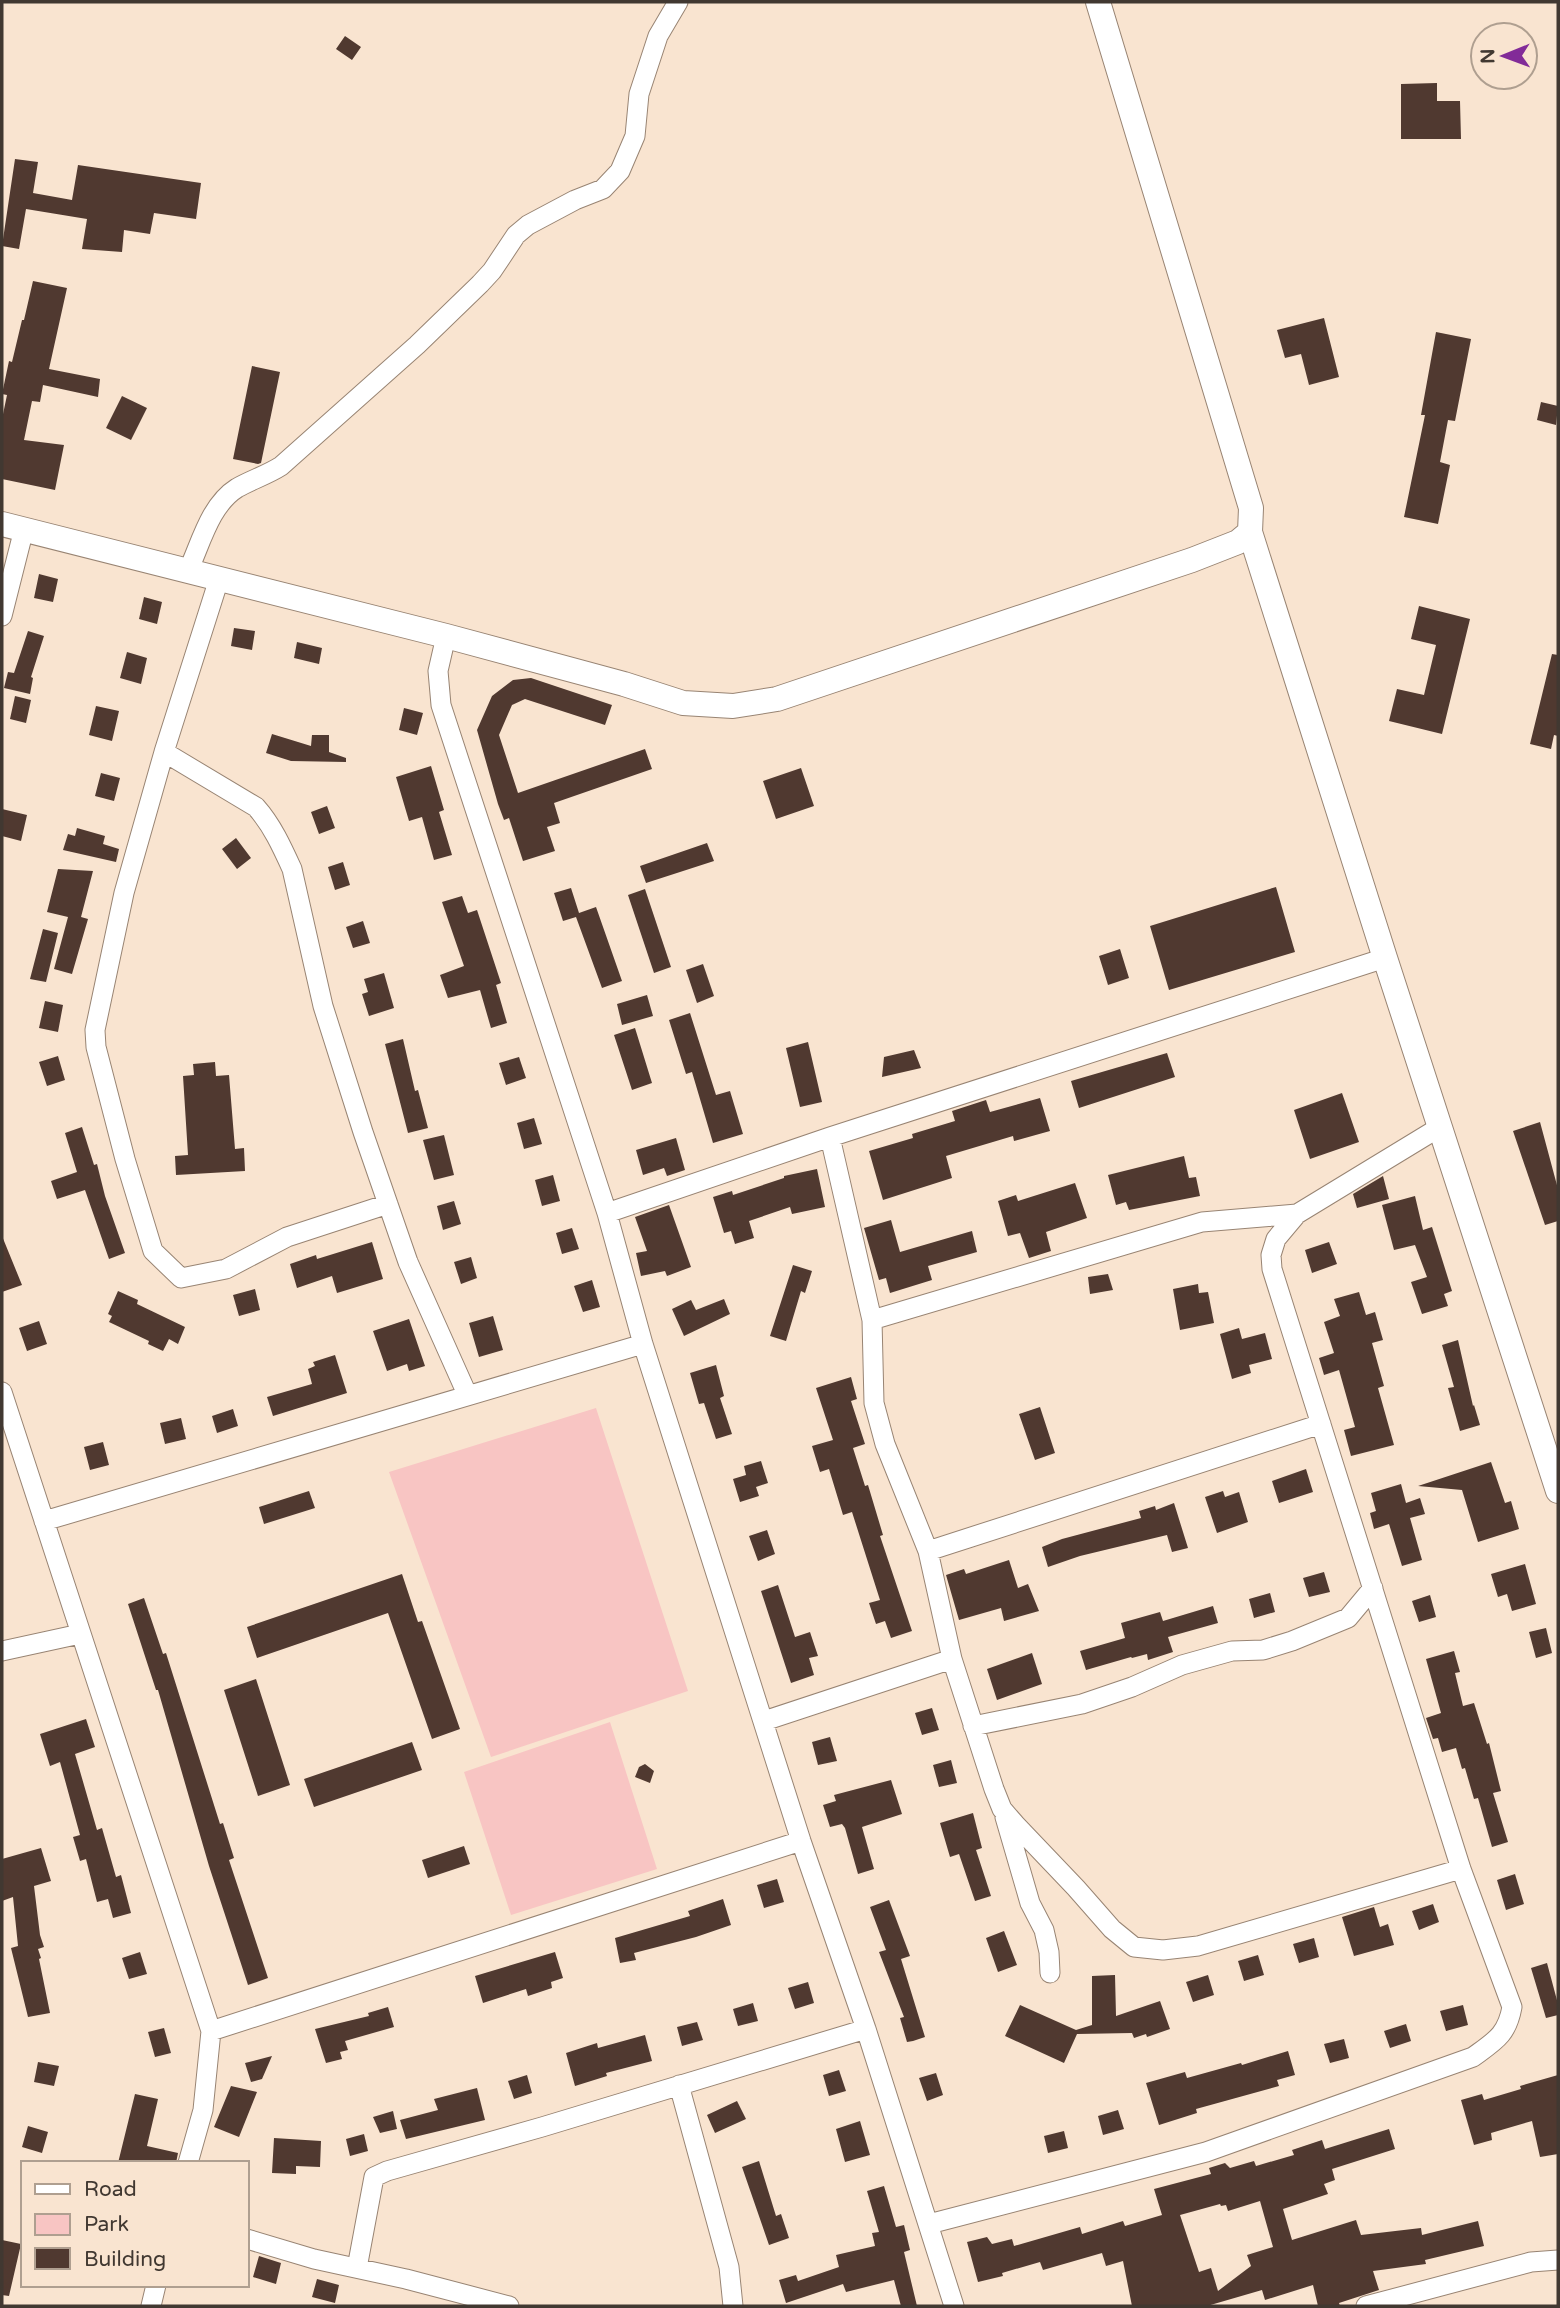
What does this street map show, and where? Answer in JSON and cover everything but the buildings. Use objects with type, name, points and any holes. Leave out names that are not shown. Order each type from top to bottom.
[{"type":"street","points":[[188,571],[216,507],[237,489],[281,466],[417,345],[492,271],[516,235],[528,225],[603,188],[620,171],[635,136],[639,94],[658,36],[678,2]]},
{"type":"street","points":[[1098,2],[1251,508],[1250,532],[1558,1491]]},
{"type":"street","points":[[2,616],[13,527],[446,636],[624,684],[683,703],[733,706],[790,694],[1192,560],[1238,542],[1250,532]]},
{"type":"street","points":[[219,579],[164,752],[124,892],[95,1030],[96,1046],[125,1159],[153,1251],[181,1278],[226,1269],[287,1237],[388,1204]]},
{"type":"street","points":[[446,636],[438,671],[441,705],[607,1213],[643,1344],[801,1841],[866,2029],[954,2306]]},
{"type":"street","points":[[164,752],[256,807],[268,820],[283,849],[292,869],[323,1006],[388,1204],[408,1262],[467,1394]]},
{"type":"street","points":[[607,1213],[830,1137],[1385,958]]},
{"type":"street","points":[[929,2224],[1206,2152],[1473,2057],[1499,2039],[1509,2024],[1512,2007],[1461,1869],[1272,1269],[1271,1255],[1276,1239],[1297,1214],[1440,1127]]},
{"type":"street","points":[[830,1137],[872,1320],[874,1403],[886,1444],[928,1551],[952,1660],[1030,1903],[1044,1930],[1050,1973]]},
{"type":"street","points":[[872,1320],[1202,1222],[1297,1214]]},
{"type":"street","points":[[44,1521],[643,1344]]},
{"type":"street","points":[[2,1392],[211,2031],[203,2110],[189,2161]]},
{"type":"street","points":[[928,1551],[1321,1423]]},
{"type":"street","points":[[973,1726],[1082,1704],[1132,1687],[1182,1665],[1232,1651],[1264,1650],[1292,1641],[1348,1618],[1373,1588]]},
{"type":"street","points":[[2,1651],[80,1634]]},
{"type":"street","points":[[764,1721],[952,1660]]},
{"type":"street","points":[[1002,1809],[1112,1929],[1134,1947],[1163,1950],[1198,1947],[1461,1869]]},
{"type":"street","points":[[211,2031],[801,1841]]},
{"type":"street","points":[[357,2269],[374,2177],[866,2029]]},
{"type":"street","points":[[679,2085],[729,2267],[733,2306]]},
{"type":"street","points":[[248,2239],[314,2259],[406,2279],[509,2306]]},
{"type":"street","points":[[1366,2306],[1531,2262],[1558,2260]]},
{"type":"street","points":[[151,2306],[156,2287]]},
{"type":"green space","points":[[596,1408],[688,1691],[491,1757],[389,1472]]},
{"type":"green space","points":[[610,1722],[657,1869],[511,1915],[464,1772]]}]
